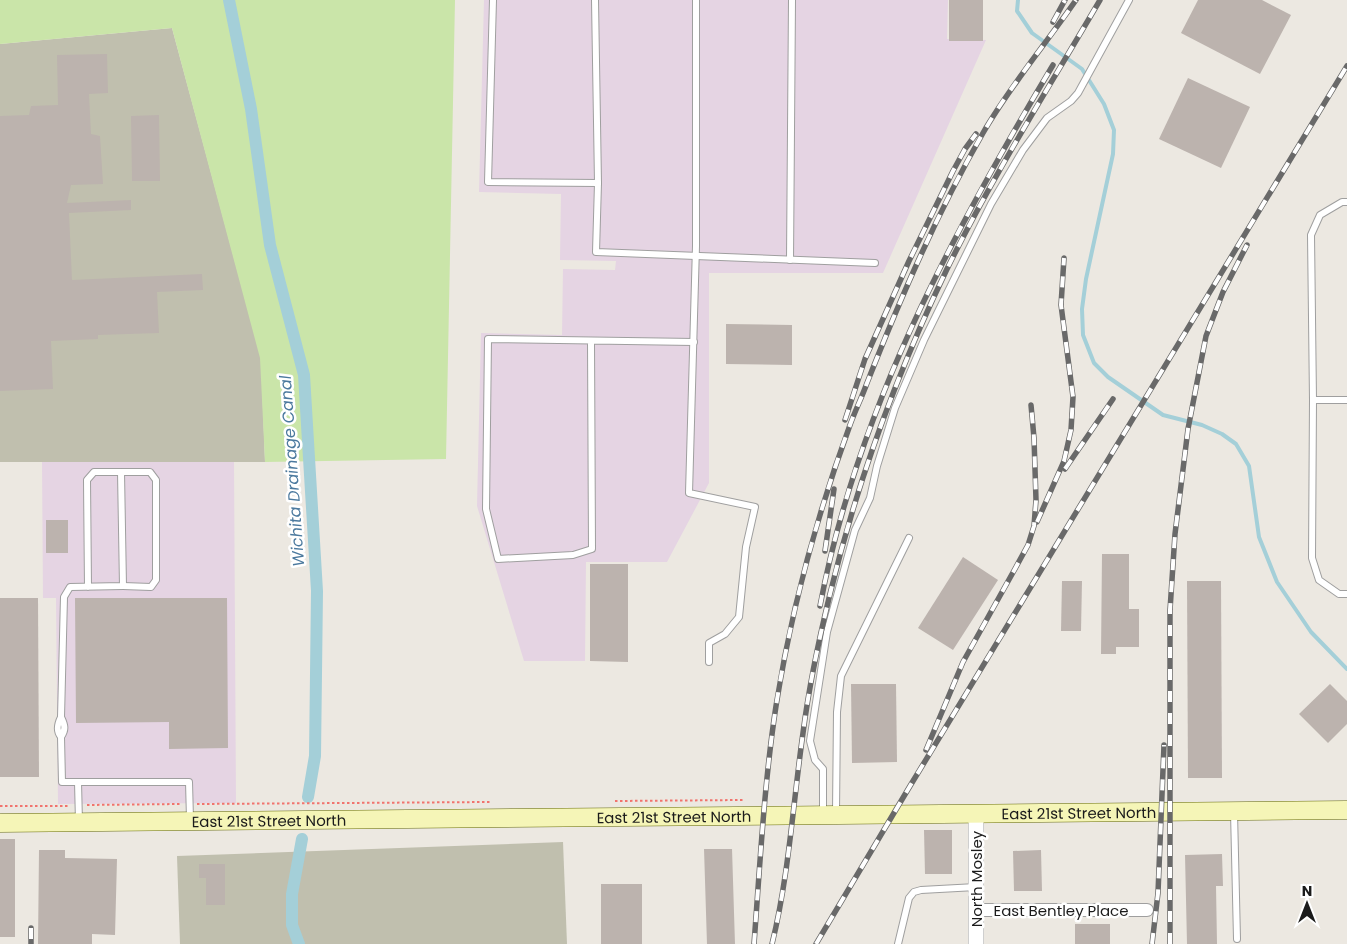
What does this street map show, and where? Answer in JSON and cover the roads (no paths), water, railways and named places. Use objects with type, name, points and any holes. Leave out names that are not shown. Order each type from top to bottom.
[{"type":"main road","name":"East 21st Street North","points":[[0,823],[79,814],[190,812],[976,814],[1347,810]]},
{"type":"street","name":"North Mosley","points":[[976,814],[976,944]]},
{"type":"street","name":"East Bentley Place","points":[[976,910],[1147,910]]},
{"type":"lane","points":[[493,0],[488,182],[598,183]]},
{"type":"lane","points":[[595,0],[598,183],[596,252],[875,263]]},
{"type":"lane","points":[[696,0],[696,257],[690,493],[756,507],[746,547],[739,617],[725,634],[709,643],[709,662]]},
{"type":"lane","points":[[790,260],[792,0]]},
{"type":"lane","points":[[829,814],[823,768],[815,760],[810,741],[827,632],[855,530],[870,498],[895,408],[924,340],[991,204],[1023,150],[1047,118],[1071,101],[1078,93],[1129,0]]},
{"type":"lane","points":[[1347,202],[1342,202],[1320,215],[1311,235],[1312,558],[1319,580],[1339,594],[1347,594]]},
{"type":"lane","points":[[591,340],[592,549],[573,555],[498,559],[486,509],[488,339],[591,340],[694,342]]},
{"type":"lane","points":[[1313,400],[1347,400]]},
{"type":"lane","points":[[88,587],[87,480],[94,472],[150,472],[156,480],[156,580],[151,587],[123,586],[88,587],[70,587],[64,597],[61,718],[64,723],[65,732],[61,737],[62,782],[189,782],[190,812]]},
{"type":"lane","points":[[121,472],[123,586]]},
{"type":"lane","points":[[829,814],[841,676],[909,538]]},
{"type":"lane","points":[[78,782],[79,814]]},
{"type":"lane","points":[[1234,811],[1237,939]]},
{"type":"lane","points":[[898,944],[909,898],[914,892],[976,887]]},
{"type":"waterway","name":"Wichita Drainage Canal","points":[[229,0],[251,109],[270,245],[304,375],[317,591],[315,756],[308,797]]},
{"type":"waterway","points":[[1018,0],[1017,11],[1032,33],[1082,69],[1104,104],[1114,130],[1113,154],[1086,279],[1082,309],[1083,335],[1094,363],[1108,377],[1163,415],[1202,425],[1222,434],[1236,444],[1249,466],[1259,537],[1277,582],[1311,632],[1347,669]]},
{"type":"waterway","name":"Wichita Drainage Canal","points":[[299,944],[292,925],[292,894],[302,839]]},
{"type":"railway","points":[[1053,22],[1065,0]]},
{"type":"railway","points":[[754,944],[768,765],[782,670],[806,564],[838,459],[852,420],[920,256],[966,163],[993,116],[1076,0]]},
{"type":"railway","points":[[772,944],[783,892],[805,715],[818,645],[841,552],[880,428],[911,348],[964,235],[1001,167],[1100,0]]},
{"type":"railway","points":[[820,606],[836,533],[858,463],[883,393],[912,325],[979,193],[1053,65]]},
{"type":"railway","points":[[816,944],[1347,66]]},
{"type":"railway","points":[[845,420],[865,359],[909,261],[953,171],[976,134]]},
{"type":"railway","points":[[1170,944],[1170,610],[1175,534],[1188,429],[1206,336],[1223,292],[1247,245]]},
{"type":"railway","points":[[1037,522],[1064,461],[1071,430],[1073,397],[1061,305],[1064,258]]},
{"type":"railway","points":[[1065,469],[1113,399]]},
{"type":"railway","points":[[926,750],[963,662],[1028,545],[1034,526],[1036,500],[1031,405]]},
{"type":"railway","points":[[825,551],[834,489]]},
{"type":"railway","points":[[1152,944],[1158,893],[1164,745]]},
{"type":"railway","points":[[31,928],[31,944]]}]
